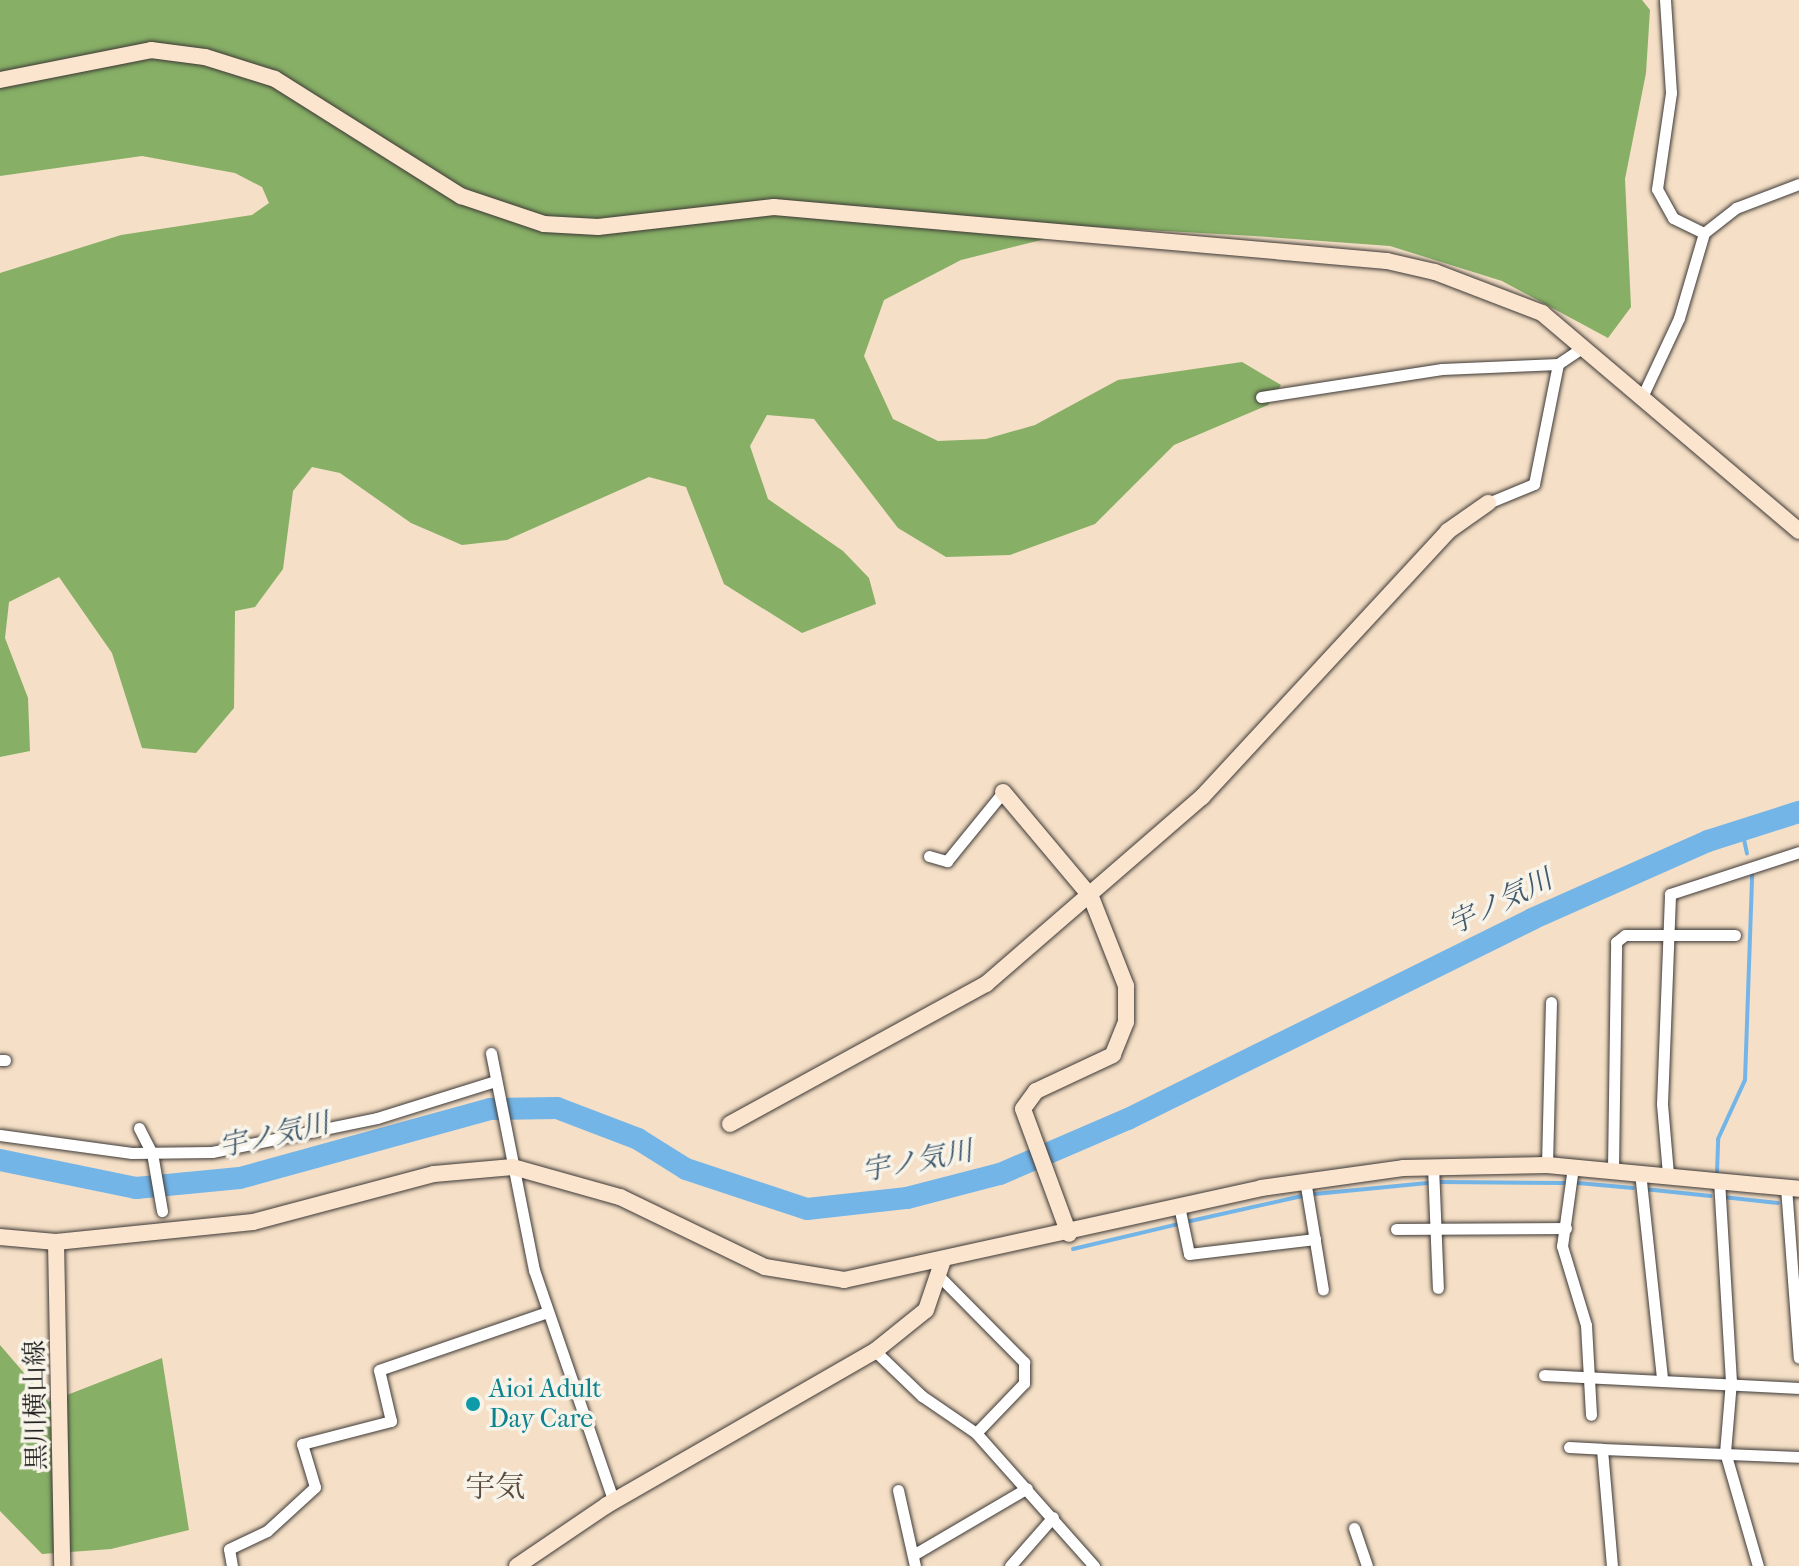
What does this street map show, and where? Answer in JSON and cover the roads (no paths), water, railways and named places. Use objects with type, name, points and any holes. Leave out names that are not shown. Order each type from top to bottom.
[{"type":"street","points":[[1665,0],[1671,93],[1657,189],[1673,218],[1704,233]]},
{"type":"street","points":[[0,80],[151,50],[205,57],[275,79],[461,196],[544,224],[598,227],[774,207],[1387,261],[1542,313],[1799,531]]},
{"type":"street","points":[[1642,397],[1679,318],[1704,233],[1736,208],[1799,184]]},
{"type":"street","points":[[1261,397],[1442,369],[1558,364],[1583,347]]},
{"type":"street","points":[[730,1124],[986,984],[1091,897],[1202,797],[1448,531],[1488,503],[1525,491],[1541,473],[1558,364]]},
{"type":"street","points":[[929,856],[947,861],[1003,792],[1091,897],[1126,986],[1126,1022],[1104,1063],[1030,1095],[1023,1109],[1029,1133],[1069,1234]]},
{"type":"street","points":[[1668,1174],[1662,1104],[1665,935],[1670,894],[1799,852]]},
{"type":"street","points":[[1613,1169],[1616,942],[1625,935],[1735,935]]},
{"type":"street","points":[[1547,1165],[1551,1002]]},
{"type":"street","points":[[491,1053],[495,1084],[547,1312],[614,1502]]},
{"type":"street","points":[[0,1135],[153,1156],[264,1146],[495,1084]]},
{"type":"street","points":[[139,1128],[153,1156],[162,1211]]},
{"type":"street","points":[[0,1237],[56,1242],[253,1222],[434,1174],[513,1167],[620,1197],[720,1250],[806,1279],[881,1276],[941,1270],[1179,1206],[1305,1180],[1433,1166],[1547,1165],[1613,1169],[1792,1188],[1799,1358]]},
{"type":"street","points":[[1433,1166],[1438,1288]]},
{"type":"street","points":[[1573,1167],[1562,1246],[1593,1376],[1591,1415]]},
{"type":"street","points":[[1640,1172],[1662,1377]]},
{"type":"street","points":[[1305,1180],[1323,1290]]},
{"type":"street","points":[[1719,1180],[1731,1381],[1725,1452],[1758,1566]]},
{"type":"street","points":[[1179,1206],[1189,1254],[1315,1239]]},
{"type":"street","points":[[1396,1229],[1566,1228]]},
{"type":"street","name":"黒川横山線","points":[[56,1242],[62,1566]]},
{"type":"street","points":[[517,1566],[614,1502],[875,1351],[920,1317],[941,1270]]},
{"type":"street","points":[[941,1270],[1024,1362],[1024,1383],[976,1433]]},
{"type":"street","points":[[232,1566],[229,1549],[267,1531],[315,1487],[302,1444],[391,1421],[379,1370],[547,1312]]},
{"type":"street","points":[[875,1351],[922,1396],[976,1433],[1094,1566]]},
{"type":"street","points":[[1544,1375],[1662,1377],[1799,1388]]},
{"type":"street","points":[[1569,1447],[1799,1457]]},
{"type":"street","points":[[1602,1449],[1612,1566]]},
{"type":"street","points":[[898,1490],[914,1560],[1027,1488]]},
{"type":"street","points":[[1010,1566],[1053,1517]]},
{"type":"street","points":[[1354,1528],[1367,1566]]},
{"type":"waterway","name":"宇ノ気川","points":[[0,1160],[136,1188],[240,1178],[491,1109],[557,1108],[638,1139],[686,1169],[807,1209],[907,1198],[1000,1174],[1128,1119],[1532,919],[1708,841],[1799,812]]},
{"type":"waterway","points":[[1742,830],[1747,853]]},
{"type":"waterway","points":[[1717,1173],[1718,1139],[1745,1080],[1752,875]]},
{"type":"waterway","points":[[1439,1182],[1564,1183]]},
{"type":"waterway","points":[[1315,1194],[1427,1183]]},
{"type":"waterway","points":[[1578,1183],[1633,1188]]},
{"type":"waterway","points":[[1644,1189],[1711,1196]]},
{"type":"waterway","points":[[1186,1222],[1302,1196]]},
{"type":"waterway","points":[[1723,1197],[1778,1203]]},
{"type":"waterway","points":[[1073,1249],[1179,1224]]},
{"type":"place","name":"Aioi Adult Day Care","points":[[473,1404]]},
{"type":"district","name":"宇気","points":[[495,1488]]}]
